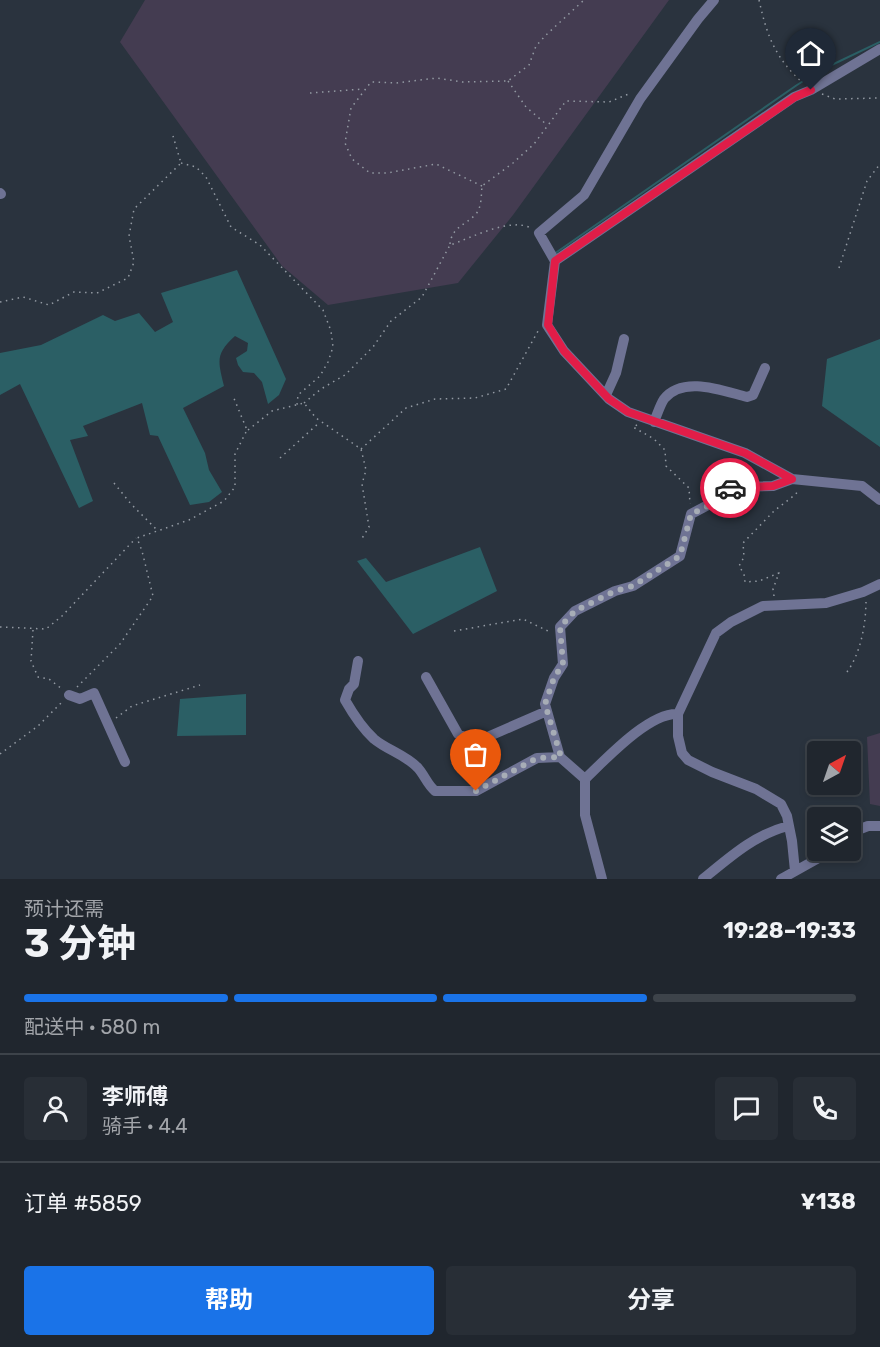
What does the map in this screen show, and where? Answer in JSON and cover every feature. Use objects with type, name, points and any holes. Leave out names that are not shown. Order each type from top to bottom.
[{"type":"street","points":[[714,0],[640,99],[584,195],[539,233],[555,261],[548,325],[564,351],[606,395],[628,412],[745,453],[795,479],[862,486],[880,500]]},
{"type":"street","points":[[555,261],[795,97],[880,49]]},
{"type":"street","points":[[606,395],[616,373],[624,339]]},
{"type":"street","points":[[651,420],[664,399],[677,389],[698,386],[747,396],[753,395],[765,368]]},
{"type":"street","points":[[585,779],[561,757],[545,704],[554,678],[563,664],[560,627],[575,611],[615,591],[633,586],[680,556],[691,514],[708,506],[731,487],[773,486],[795,479]]},
{"type":"street","points":[[795,871],[787,816],[781,804],[769,796],[688,760],[682,753],[678,736],[678,714],[716,633],[731,622],[763,606],[826,603],[880,584]]},
{"type":"street","points":[[358,661],[354,684],[345,700],[356,719],[375,739],[418,769],[427,784],[435,791],[476,791],[537,758],[561,757]]},
{"type":"street","points":[[426,677],[458,734],[476,742],[547,711]]},
{"type":"street","points":[[69,695],[80,699],[94,693],[125,762]]},
{"type":"street","points":[[601,879],[585,815],[585,779],[627,739],[662,717],[678,714]]},
{"type":"street","points":[[704,879],[737,851],[767,832],[788,826]]},
{"type":"street","points":[[861,829],[880,826]]},
{"type":"street","points":[[781,879],[813,861]]},
{"type":"path","points":[[482,186],[436,164],[387,173],[370,173],[352,159],[345,143],[351,108],[371,82],[396,83],[437,78],[462,82],[508,81],[529,65],[536,46],[584,0]]},
{"type":"path","points":[[759,0],[766,32],[772,44],[790,72],[811,90],[835,99],[880,98]]},
{"type":"path","points":[[508,81],[526,107],[547,125]]},
{"type":"path","points":[[310,93],[364,89]]},
{"type":"path","points":[[0,627],[46,629],[62,616],[137,538],[189,520],[224,501],[235,487],[235,454],[247,430],[272,411],[304,403],[321,389],[345,375],[373,347],[391,321],[422,297],[450,245],[451,236],[459,226],[476,214],[481,201],[482,186],[534,144],[566,101],[609,102],[635,91],[640,99]]},
{"type":"path","points":[[173,136],[181,163]]},
{"type":"path","points":[[0,302],[23,297],[49,305],[74,292],[97,292],[128,278],[134,261],[129,236],[134,209],[181,163]]},
{"type":"path","points":[[181,163],[196,167],[206,177],[231,227],[260,245],[323,310],[331,331],[333,347],[320,376],[298,395],[297,405]]},
{"type":"path","points":[[839,268],[867,181],[880,164]]},
{"type":"path","points":[[450,245],[493,228],[524,225],[539,233]]},
{"type":"path","points":[[361,449],[406,408],[435,399],[475,398],[506,388],[538,330]]},
{"type":"path","points":[[233,396],[247,430]]},
{"type":"path","points":[[304,403],[321,422],[361,449],[366,470],[362,484],[369,527],[361,540]]},
{"type":"path","points":[[651,420],[633,428],[654,439],[665,450],[666,466],[689,488],[691,514]]},
{"type":"path","points":[[280,458],[321,422]]},
{"type":"path","points":[[775,605],[773,589],[779,573],[759,581],[745,582],[744,574],[739,566],[744,557],[743,543],[774,511],[796,494],[800,487],[795,479]]},
{"type":"path","points":[[114,483],[157,531]]},
{"type":"path","points":[[0,754],[38,726],[120,644],[153,596],[137,538]]},
{"type":"path","points":[[847,672],[853,664],[866,618],[867,590]]},
{"type":"path","points":[[454,631],[523,619],[548,632],[560,634]]},
{"type":"path","points":[[33,629],[31,661],[38,677],[49,679],[69,695]]},
{"type":"path","points":[[108,724],[132,706],[200,685]]},
{"type":"shaded area","points":[[145,0],[669,0],[513,215],[458,283],[328,305],[282,266],[120,42]]},
{"type":"shaded area","points":[[237,270],[286,379],[279,395],[268,404],[262,382],[254,373],[243,372],[238,365],[236,358],[247,351],[248,343],[235,336],[221,353],[220,370],[224,386],[183,408],[205,453],[209,470],[222,492],[209,502],[190,505],[158,436],[150,435],[142,403],[83,426],[88,436],[70,440],[93,501],[79,508],[20,384],[0,395],[0,353],[41,345],[103,315],[115,321],[139,313],[155,332],[173,322],[161,293]]},
{"type":"shaded area","points":[[880,339],[880,447],[822,406],[827,359]]},
{"type":"shaded area","points":[[480,547],[497,591],[413,634],[357,561],[366,558],[386,582]]},
{"type":"shaded area","points":[[246,694],[246,735],[177,736],[180,699]]},
{"type":"shaded area","points":[[880,733],[880,806],[870,804],[867,737]]},
{"type":"waterway","points":[[554,254],[797,85],[819,71],[880,42]]},
{"type":"way so far","points":[[476,791],[537,758],[561,757],[545,704],[554,678],[563,664],[560,627],[575,611],[615,591],[633,586],[680,556],[691,514],[708,506],[730,488]]},
{"type":"route","points":[[730,488],[773,486],[792,479],[745,453],[628,412],[609,399],[564,351],[548,325],[555,261],[795,97],[811,90]]}]
